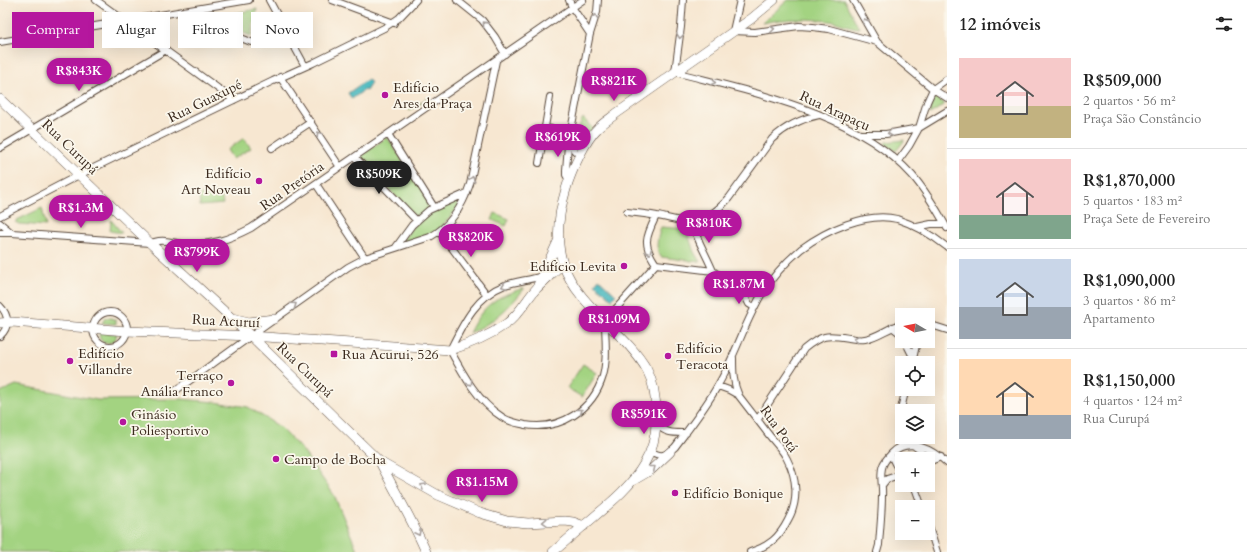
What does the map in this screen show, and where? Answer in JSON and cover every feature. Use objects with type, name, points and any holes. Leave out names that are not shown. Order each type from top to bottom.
[{"type":"main road","points":[[553,552],[615,499],[633,481],[645,463],[650,451],[656,424],[654,388],[648,371],[609,317],[590,306],[570,278],[563,263],[559,239],[561,212],[569,180],[580,156],[597,129],[619,111],[751,19],[774,0]]},
{"type":"main road","name":"Rua Curupá","points":[[0,99],[150,243],[251,336],[380,462],[438,495],[480,513],[507,521],[528,523],[564,521],[573,522],[584,526]]},
{"type":"main road","points":[[536,290],[559,239]]},
{"type":"main road","points":[[450,350],[464,346],[486,336],[507,323],[521,309],[536,290],[563,263]]},
{"type":"main road","points":[[231,318],[249,322],[274,319]]},
{"type":"main road","name":"Rua Acuruí","points":[[4,322],[127,331],[251,336],[450,350]]},
{"type":"main road","points":[[633,481],[651,470],[670,452]]},
{"type":"main road","points":[[380,462],[426,552]]},
{"type":"main road","points":[[392,486],[394,480],[398,477],[406,476]]},
{"type":"street","points":[[96,0],[113,12]]},
{"type":"street","points":[[214,0],[223,5]]},
{"type":"street","points":[[170,13],[249,0]]},
{"type":"street","points":[[269,0],[305,66]]},
{"type":"street","points":[[332,0],[394,23]]},
{"type":"street","name":"Rua Guaxupé","points":[[0,216],[79,175],[280,77],[377,32],[394,23],[416,0]]},
{"type":"street","points":[[458,0],[482,20],[495,37],[505,54]]},
{"type":"street","points":[[569,0],[572,8],[590,34]]},
{"type":"street","name":"Rua Pretória","points":[[0,233],[150,243],[165,241],[182,244],[214,243],[231,238],[251,228],[583,0]]},
{"type":"street","points":[[569,180],[566,176],[566,170],[571,132],[590,34],[597,12],[598,0]]},
{"type":"street","points":[[675,72],[683,0]]},
{"type":"street","points":[[740,0],[733,31],[755,32],[799,26],[813,27],[829,29],[877,42]]},
{"type":"street","points":[[853,0],[877,42],[933,89],[947,98]]},
{"type":"street","points":[[185,11],[216,28],[251,42]]},
{"type":"street","points":[[0,42],[102,24]]},
{"type":"street","points":[[163,48],[234,100]]},
{"type":"street","points":[[0,148],[166,50]]},
{"type":"street","points":[[171,394],[348,267],[365,258],[430,237],[440,232],[459,208],[467,193],[473,173],[496,61]]},
{"type":"street","name":"Rua Arapaçu","points":[[675,72],[796,105],[860,134],[898,162],[912,175],[924,190],[946,226]]},
{"type":"street","points":[[280,77],[340,167]]},
{"type":"street","points":[[898,162],[919,128],[927,102],[933,89],[947,80]]},
{"type":"street","points":[[539,163],[550,97]]},
{"type":"street","points":[[860,134],[886,134],[919,128],[947,111]]},
{"type":"street","points":[[626,212],[692,223],[711,215],[729,198],[768,144],[781,131],[793,123],[820,115]]},
{"type":"street","points":[[272,148],[311,122]]},
{"type":"street","points":[[545,128],[571,132]]},
{"type":"street","points":[[571,132],[574,150],[580,156]]},
{"type":"street","points":[[388,134],[434,207]]},
{"type":"street","points":[[355,156],[417,221]]},
{"type":"street","points":[[316,184],[365,258]]},
{"type":"street","points":[[396,247],[412,225],[429,210],[467,193]]},
{"type":"street","points":[[656,216],[651,226],[647,241],[647,248],[656,264],[713,271],[737,287],[747,299],[749,304],[754,307]]},
{"type":"street","points":[[650,451],[660,456],[670,452],[686,433],[718,386],[733,356],[754,307],[763,292],[778,272],[800,250],[810,243],[850,223],[860,220],[883,218],[896,219],[917,227],[947,247]]},
{"type":"street","points":[[0,223],[12,233]]},
{"type":"street","points":[[692,223],[699,242],[713,271]]},
{"type":"street","points":[[917,227],[931,224],[946,226]]},
{"type":"street","points":[[440,232],[487,295]]},
{"type":"street","name":"Rua Pretória","points":[[162,254],[182,244]]},
{"type":"street","points":[[542,276],[506,285],[487,295],[472,310],[450,350],[462,372],[484,402],[502,417],[517,424],[530,426],[555,424],[568,419],[583,409],[595,394],[603,376],[609,317],[656,264]]},
{"type":"street","points":[[737,287],[752,290],[755,289],[763,292]]},
{"type":"street","points":[[747,299],[748,294],[752,290]]},
{"type":"street","points":[[0,306],[7,316],[4,322],[6,328],[0,336]]},
{"type":"street","points":[[111,312],[116,313],[125,320],[127,331],[122,341],[112,346],[106,346],[96,339],[93,328],[97,318],[111,312]]},
{"type":"street","points":[[758,419],[804,349],[813,341],[821,337],[830,336],[859,340],[866,339],[895,326]]},
{"type":"street","points":[[935,326],[947,330]]},
{"type":"street","name":"Rua Potá","points":[[733,356],[733,378],[739,396],[787,458],[796,483],[795,500],[791,516],[782,532],[772,541],[759,549],[750,552]]},
{"type":"street","name":"Rua Potá","points":[[718,386],[730,390],[739,396]]},
{"type":"street","points":[[901,446],[899,423],[904,396]]},
{"type":"street","points":[[656,424],[669,432],[686,433]]},
{"type":"street","points":[[877,552],[881,519],[881,476],[883,465],[891,454],[901,446],[924,447],[941,457],[947,463]]},
{"type":"street","points":[[914,446],[920,452]]},
{"type":"street","points":[[891,454],[895,464]]},
{"type":"street","points":[[935,459],[941,457]]},
{"type":"street","points":[[882,484],[887,479],[895,476]]},
{"type":"street","points":[[933,540],[937,552]]},
{"type":"green space","points":[[788,0],[844,0],[859,28],[850,27],[835,22],[808,19],[789,19],[762,23]]},
{"type":"green space","points":[[257,9],[256,12],[251,12],[251,36],[243,33],[243,12],[241,12]]},
{"type":"green space","points":[[429,97],[410,111],[405,105],[408,103],[415,106]]},
{"type":"green space","points":[[934,97],[944,103],[944,105],[930,114],[931,104]]},
{"type":"green space","points":[[583,118],[593,129],[581,145],[575,135]]},
{"type":"green space","points":[[387,137],[433,206],[417,219],[359,157]]},
{"type":"green space","points":[[244,138],[251,148],[233,159],[227,150]]},
{"type":"green space","points":[[904,140],[896,151],[885,144],[886,142]]},
{"type":"green space","points":[[221,193],[223,204],[200,206],[199,195]]},
{"type":"green space","points":[[465,194],[458,208],[436,233],[399,245],[413,226],[430,211]]},
{"type":"green space","points":[[42,208],[46,226],[19,224],[15,222],[17,220]]},
{"type":"green space","points":[[495,213],[509,219],[506,226],[492,220]]},
{"type":"green space","points":[[111,220],[122,233],[110,231]]},
{"type":"green space","points":[[661,227],[686,229],[694,252],[700,262],[661,257],[657,246]]},
{"type":"green space","points":[[524,288],[500,315],[469,333],[479,315],[491,303],[505,295]]},
{"type":"green space","points":[[105,318],[116,320],[116,324],[102,323]]},
{"type":"green space","points":[[99,332],[117,334],[115,340],[110,343],[104,343],[100,339]]},
{"type":"green space","points":[[583,364],[597,373],[582,397],[567,388]]},
{"type":"green space","points":[[16,385],[98,400],[181,399],[248,407],[280,427],[303,451],[334,495],[358,552],[0,552],[0,392]]},
{"type":"water","points":[[368,79],[371,83],[366,91],[364,90],[352,99],[348,93]]},
{"type":"water","points":[[499,228],[501,230],[485,247],[483,245]]},
{"type":"water","points":[[599,279],[616,295],[612,299],[595,284]]},
{"type":"place","name":"Edifício Ares da Praça","points":[[385,95]]},
{"type":"place","name":"Edifício Art Noveau","points":[[259,181]]},
{"type":"place","name":"Edifício Levita","points":[[624,266]]},
{"type":"place","name":"Rua Acurui, 526","points":[[334,354]]},
{"type":"place","name":"Edifício Teracota","points":[[668,356]]},
{"type":"place","name":"Edifício Villandre","points":[[70,361]]},
{"type":"place","name":"Terraço Anália Franco","points":[[231,383]]},
{"type":"place","name":"Ginásio Poliesportivo","points":[[123,422]]},
{"type":"place","name":"Campo de Bocha","points":[[276,459]]},
{"type":"place","name":"Edifício Bonique","points":[[675,493]]}]
